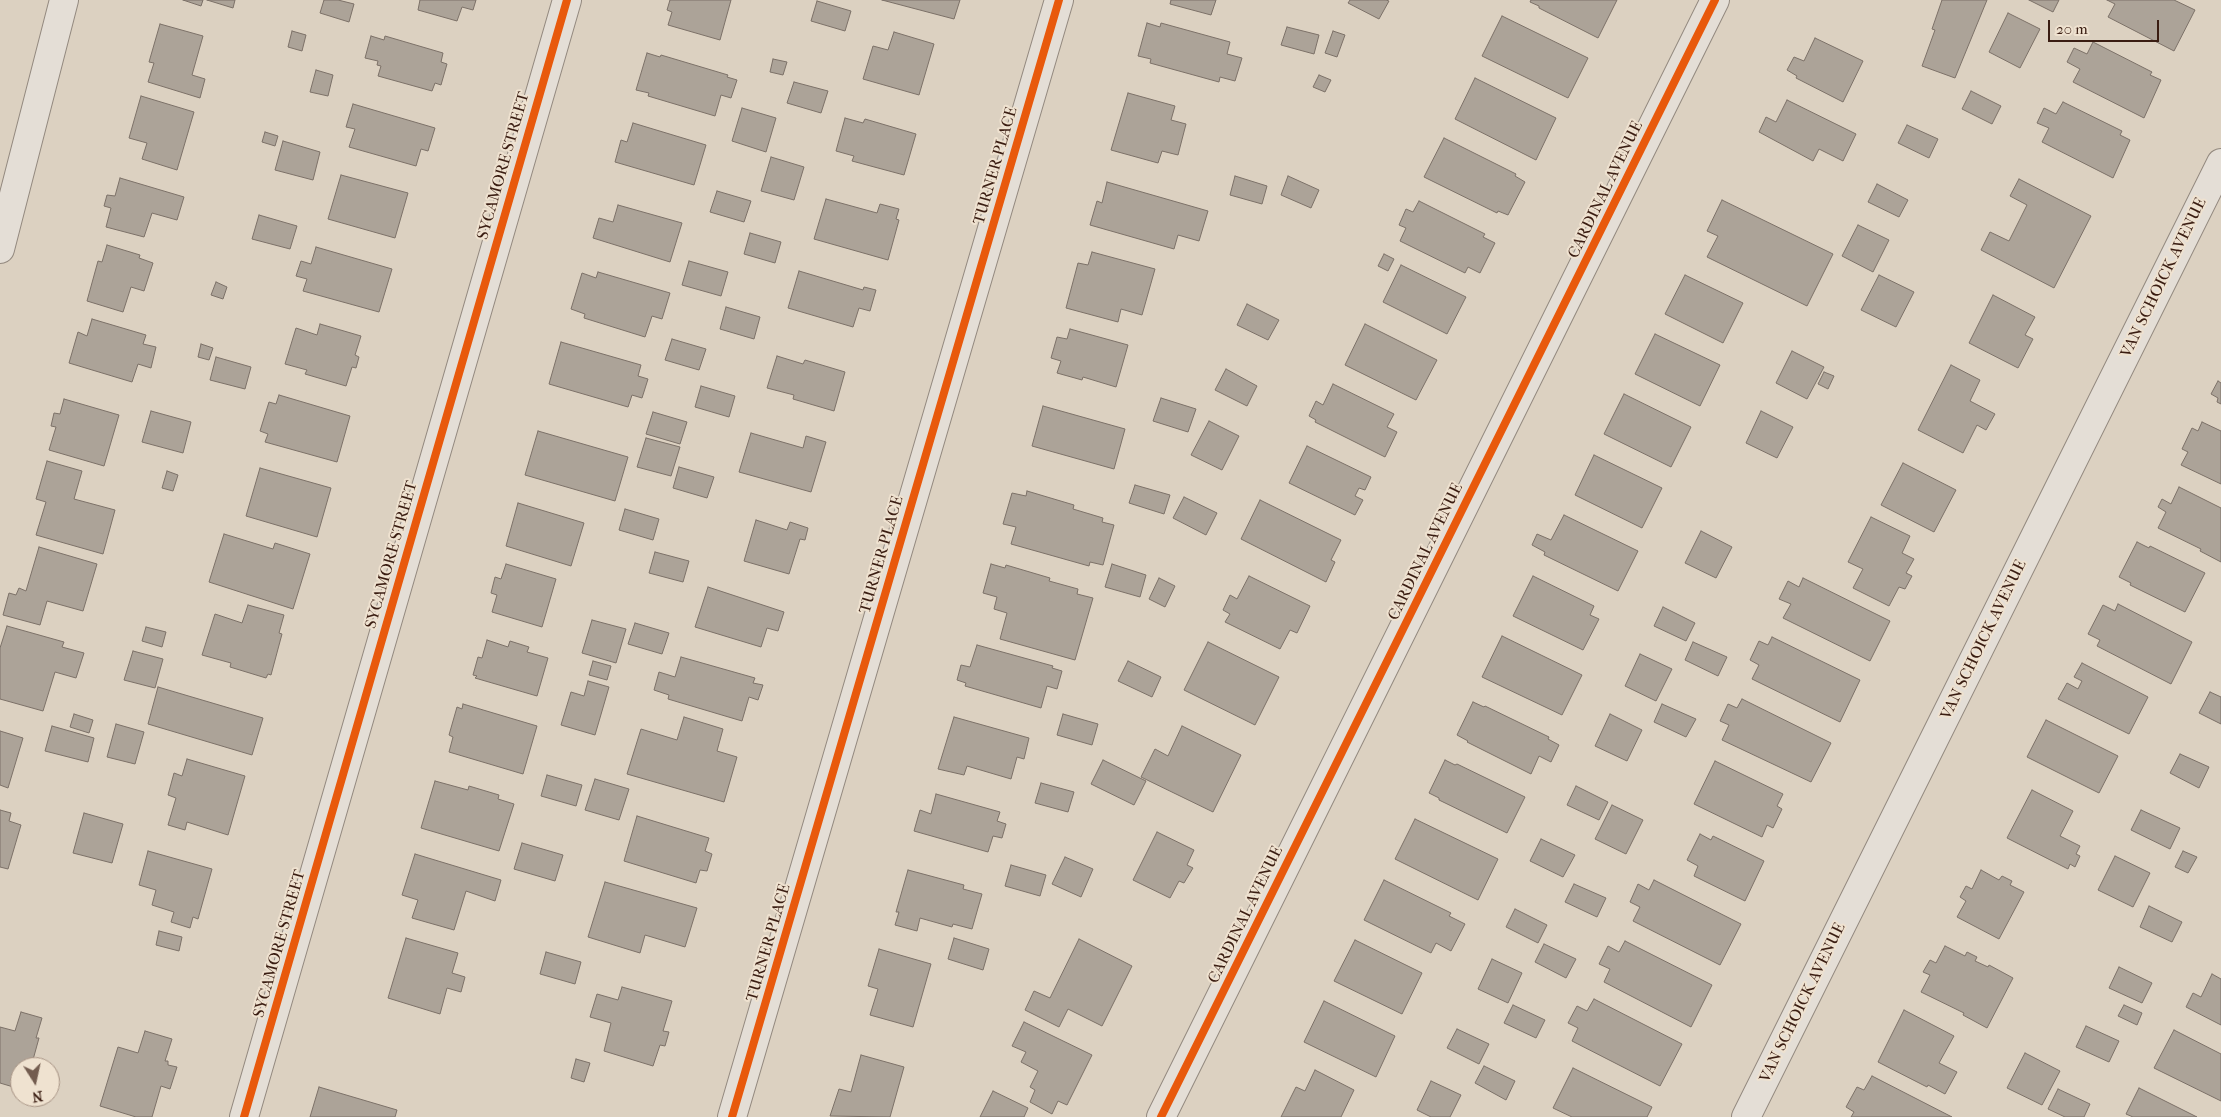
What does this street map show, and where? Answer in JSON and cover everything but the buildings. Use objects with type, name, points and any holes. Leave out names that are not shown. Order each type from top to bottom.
[{"type":"street","points":[[0,249],[64,0]]},
{"type":"street","name":"SYCAMORE STREET","points":[[244,1117],[567,0]]},
{"type":"street","name":"TURNER PLACE","points":[[732,1117],[1059,0]]},
{"type":"street","name":"CARDINAL AVENUE","points":[[1161,1117],[1715,0]]},
{"type":"street","name":"VAN SCHOICK AVENUE","points":[[1746,1117],[2221,163]]},
{"type":"cycle path","points":[[244,1117],[567,0]]},
{"type":"cycle path","points":[[732,1117],[1059,0]]},
{"type":"cycle path","points":[[1161,1117],[1715,0]]}]
